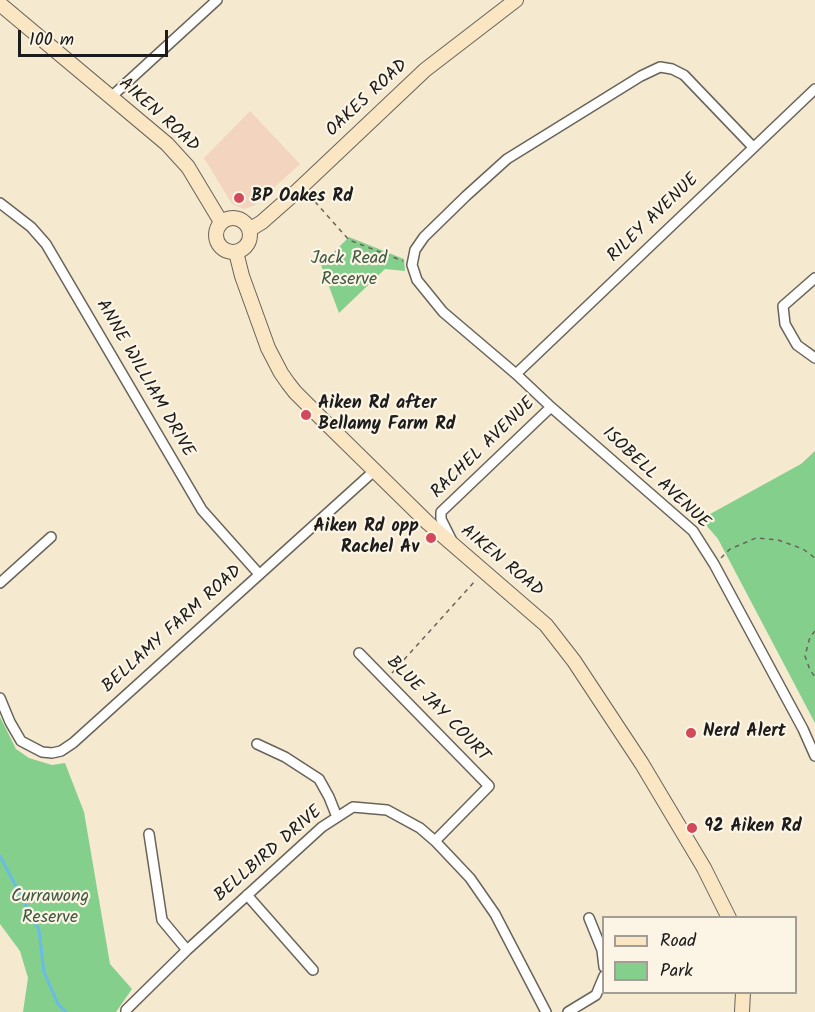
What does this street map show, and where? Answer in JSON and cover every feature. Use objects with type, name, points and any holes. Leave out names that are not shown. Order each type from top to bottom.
[{"type":"street","name":"OAKES ROAD","points":[[249,230],[262,222],[301,187],[425,70],[516,0]]},
{"type":"street","points":[[111,97],[215,1]]},
{"type":"street","name":"AIKEN ROAD","points":[[0,4],[167,144],[188,167],[221,222]]},
{"type":"street","points":[[412,265],[415,250],[424,237],[507,159],[641,76],[660,67],[672,69],[684,75],[753,147]]},
{"type":"street","name":"RILEY AVENUE","points":[[516,374],[815,89]]},
{"type":"street","name":"ANNE WILLIAM DRIVE","points":[[0,203],[31,227],[46,244],[202,510],[259,574]]},
{"type":"street","points":[[228,218],[236,218],[246,224],[250,236],[246,246],[236,252],[228,251],[219,244],[216,232],[221,222],[228,218]]},
{"type":"street","name":"AIKEN ROAD","points":[[236,252],[242,276],[268,348],[281,373],[295,392],[428,523],[546,625],[599,697],[648,774],[717,890],[728,916]]},
{"type":"street","name":"ISOBELL AVENUE","points":[[412,265],[417,280],[443,312],[693,531],[714,564],[803,729],[815,756]]},
{"type":"street","points":[[815,278],[783,306],[785,324],[797,345],[815,358]]},
{"type":"street","name":"RACHEL AVENUE","points":[[456,548],[444,526],[441,512],[551,407]]},
{"type":"street","name":"BELLAMY FARM ROAD","points":[[0,698],[21,741],[42,752],[61,751],[73,743],[374,471]]},
{"type":"street","points":[[0,583],[51,537]]},
{"type":"street","name":"BLUE JAY COURT","points":[[359,653],[489,786],[435,841]]},
{"type":"street","points":[[256,744],[285,757],[319,779],[338,817]]},
{"type":"street","name":"BELLBIRD DRIVE","points":[[126,1012],[187,950],[322,827],[353,807],[387,810],[420,828],[470,878],[495,914],[546,1012]]},
{"type":"street","points":[[149,834],[162,920],[187,950]]},
{"type":"street","points":[[247,895],[313,970]]},
{"type":"street","points":[[589,918],[602,950]]},
{"type":"street","points":[[568,1012],[596,995],[602,979]]},
{"type":"street","points":[[742,1012],[744,994]]},
{"type":"path","points":[[301,187],[349,240],[412,265]]},
{"type":"path","points":[[714,564],[730,549],[756,538],[778,540],[803,549],[815,558]]},
{"type":"path","points":[[385,680],[475,581]]},
{"type":"path","points":[[815,631],[810,637],[806,656],[810,670],[815,677]]},
{"type":"shaded area","points":[[250,111],[300,164],[255,205],[244,209],[232,204],[204,158]]},
{"type":"green space","name":"Jack Read Reserve","points":[[349,237],[404,259],[405,271],[385,269],[339,313],[321,265]]},
{"type":"green space","points":[[815,451],[815,723],[718,539],[701,519],[801,464]]},
{"type":"green space","name":"Currawong Reserve","points":[[0,717],[16,749],[29,758],[52,765],[65,763],[84,812],[110,964],[132,989],[116,1012],[23,1012],[28,978],[20,951],[0,924]]},
{"type":"waterway","points":[[0,856],[39,930],[44,972],[58,1004],[66,1012]]},
{"type":"place","name":"BP Oakes Rd","points":[[239,198]]},
{"type":"place","name":"Aiken Rd after Bellamy Farm Rd","points":[[306,415]]},
{"type":"place","name":"Aiken Rd opp Rachel Av","points":[[431,538]]},
{"type":"place","name":"Nerd Alert","points":[[691,733]]},
{"type":"place","name":"92 Aiken Rd","points":[[692,828]]}]
